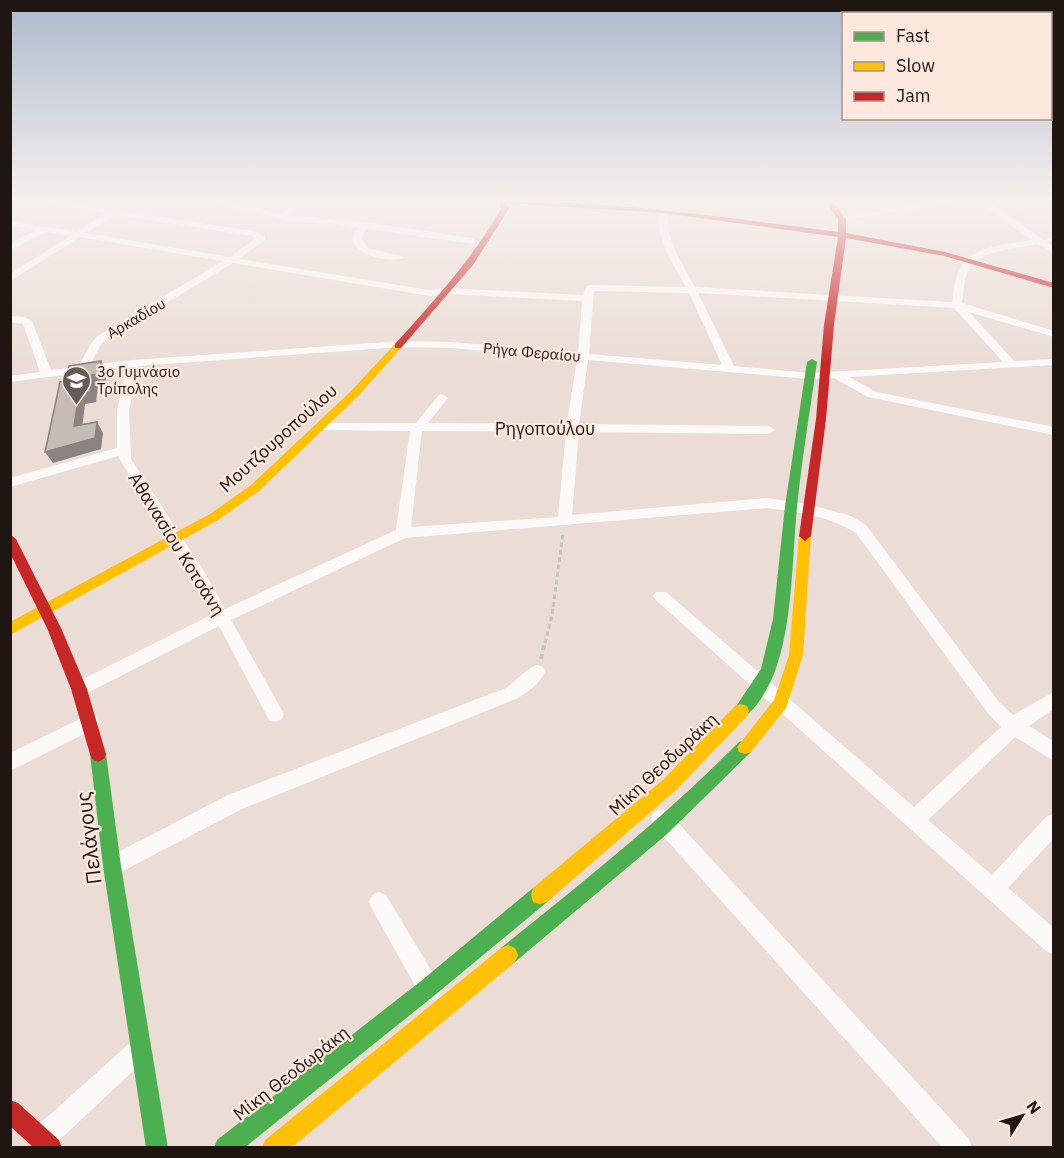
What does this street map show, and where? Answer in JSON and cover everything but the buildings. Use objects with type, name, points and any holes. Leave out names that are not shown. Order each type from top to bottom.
[{"type":"main road","name":"Μουτζουροπούλου","points":[[172,533],[247,476],[327,402],[383,345],[461,255]]},
{"type":"main road","name":"Μουτζουροπούλου","points":[[10,629],[43,603],[172,533],[241,500],[320,426],[400,344],[477,255]]},
{"type":"main road","name":"Μίκη Θεοδωράκη","points":[[225,1148],[428,988],[648,806],[711,747],[736,719],[761,684],[768,670],[780,619],[799,508],[821,420],[826,297],[833,255]]},
{"type":"main road","points":[[945,255],[1053,286]]},
{"type":"main road","name":"Μίκη Θεοδωράκη","points":[[273,1148],[666,824],[729,765],[757,735],[781,703],[799,637],[799,508]]},
{"type":"main road","name":"Πελάγους","points":[[10,539],[43,603],[79,689],[90,722],[102,776],[112,866],[157,1148]]},
{"type":"main road","name":"Μουτζουροπούλου","points":[[20,607],[43,603]]},
{"type":"main road","points":[[10,1111],[47,1143]]},
{"type":"street","points":[[10,278],[47,255]]},
{"type":"street","points":[[198,255],[429,293],[447,291],[587,298]]},
{"type":"street","name":"Αρκαδίου","points":[[82,369],[97,342],[103,337],[241,255]]},
{"type":"street","points":[[384,255],[400,257]]},
{"type":"street","points":[[672,255],[692,290],[730,370]]},
{"type":"street","points":[[957,305],[964,271],[970,261],[987,255]]},
{"type":"street","points":[[565,521],[573,428],[583,357],[587,298],[589,289],[592,287],[692,290],[957,305],[1053,334]]},
{"type":"street","points":[[957,305],[1012,365]]},
{"type":"street","points":[[10,319],[24,320],[28,323],[46,373]]},
{"type":"street","name":"Ρήγα Φεραίου","points":[[10,379],[133,363],[400,344],[439,344],[730,370],[824,376],[1053,362]]},
{"type":"street","name":"Αθανασίου Κοτσάνη","points":[[133,363],[126,393],[123,450],[131,471],[172,533],[222,617],[274,714]]},
{"type":"street","points":[[824,376],[872,395],[1053,431]]},
{"type":"street","points":[[403,533],[416,427],[442,398]]},
{"type":"street","name":"Ρηγοπούλου","points":[[320,426],[769,430]]},
{"type":"street","points":[[10,483],[123,450]]},
{"type":"street","points":[[79,689],[222,617],[403,533],[565,521],[753,503],[799,508],[846,520],[861,529],[993,707],[1014,726],[1053,753]]},
{"type":"street","points":[[661,596],[1053,943]]},
{"type":"street","points":[[112,866],[235,802],[512,693],[526,684],[537,672]]},
{"type":"street","points":[[914,820],[1014,726],[1053,699]]},
{"type":"street","points":[[10,763],[90,722]]},
{"type":"street","points":[[648,806],[960,1148]]},
{"type":"street","points":[[992,890],[1053,823]]},
{"type":"street","points":[[379,902],[441,1009]]},
{"type":"street","points":[[47,1143],[141,1048]]},
{"type":"path","points":[[537,672],[552,615],[559,550],[565,521]]},
{"type":"traffic: fast","points":[[741,711],[752,698],[768,670],[780,619],[791,506],[812,362]]},
{"type":"traffic: fast","points":[[508,955],[660,829],[745,747]]},
{"type":"traffic: fast","points":[[98,754],[112,866],[157,1148]]},
{"type":"traffic: fast","points":[[225,1148],[428,988],[540,895]]},
{"type":"traffic: slow","points":[[10,629],[214,517],[255,488],[353,395],[398,346]]},
{"type":"traffic: slow","points":[[745,747],[781,703],[796,655],[805,536]]},
{"type":"traffic: slow","points":[[540,895],[670,785],[741,711]]},
{"type":"traffic: slow","points":[[273,1148],[508,955]]},
{"type":"traffic: jam","points":[[398,346],[475,255]]},
{"type":"traffic: jam","points":[[805,536],[839,255]]},
{"type":"traffic: jam","points":[[949,255],[1054,286]]},
{"type":"traffic: jam","points":[[10,539],[54,628],[79,689],[98,754]]},
{"type":"traffic: jam","points":[[10,1111],[51,1148]]},
{"type":"place","name":"3ο Γυμνάσιο Τρίπολης","points":[[76,406]]}]
